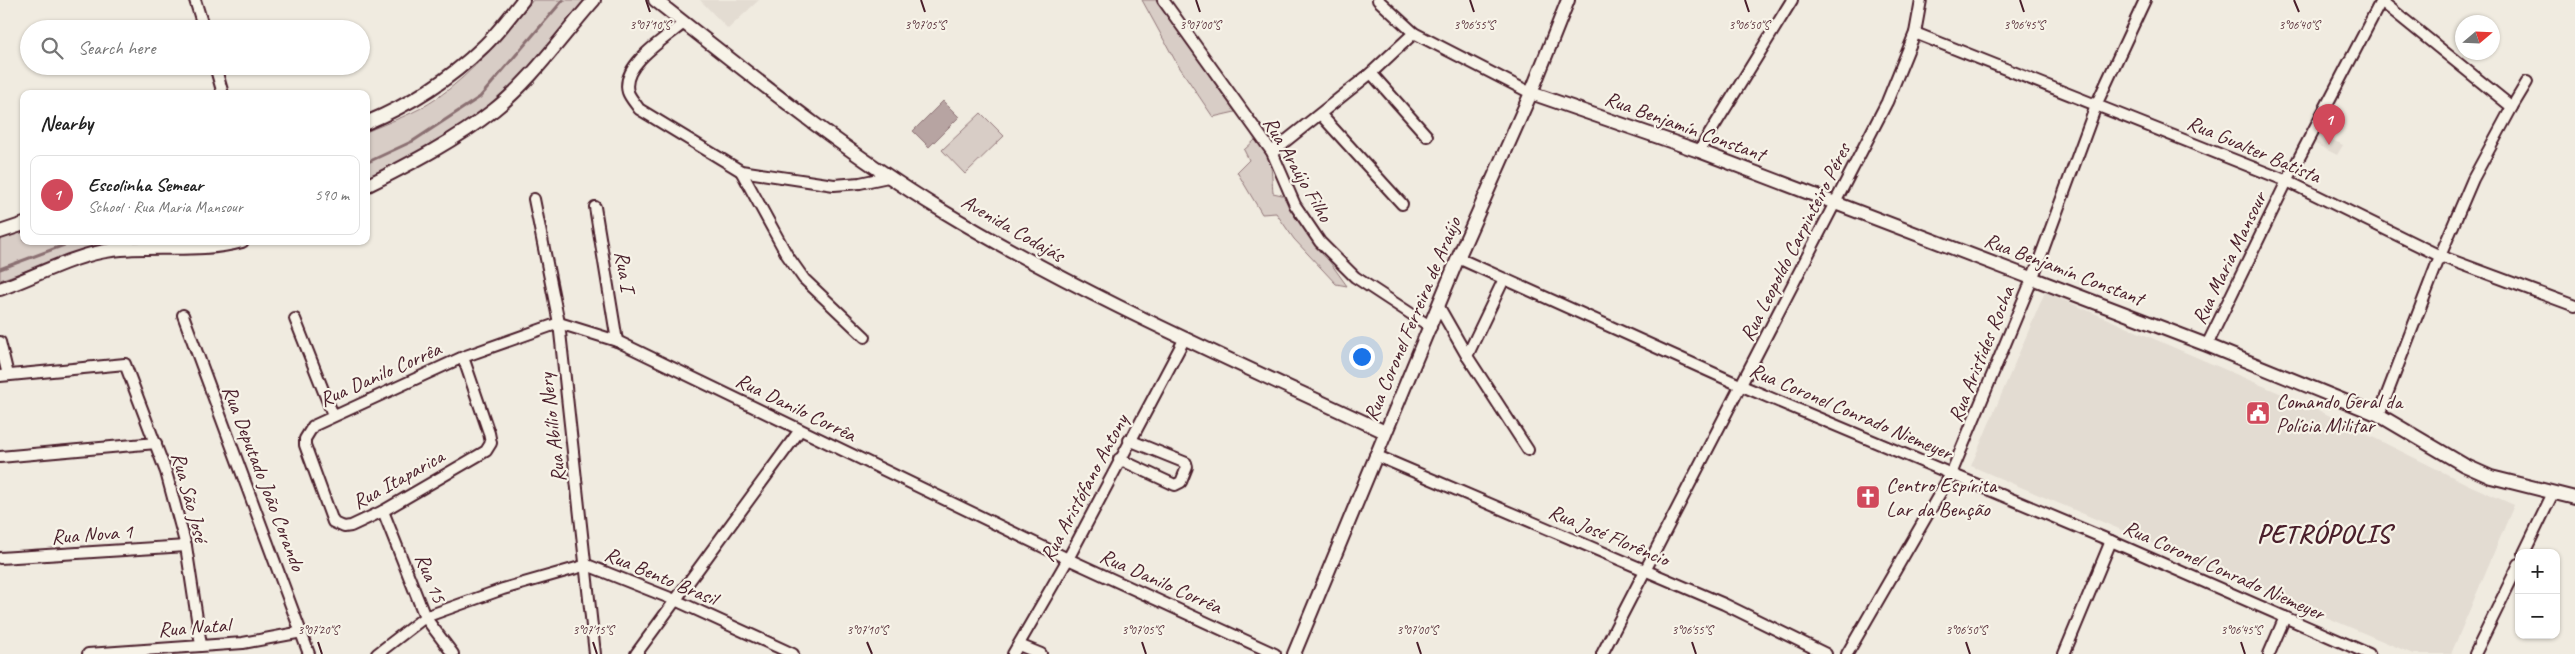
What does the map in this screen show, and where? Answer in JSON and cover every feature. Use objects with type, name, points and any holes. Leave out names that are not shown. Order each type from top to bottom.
[{"type":"street","points":[[195,0],[201,20]]},
{"type":"street","points":[[370,122],[424,95],[453,73],[484,46],[523,0]]},
{"type":"street","points":[[370,184],[427,154],[494,110],[523,82],[594,0]]},
{"type":"street","name":"Avenida Codajás","points":[[655,0],[888,177],[942,211],[1074,286],[1385,432]]},
{"type":"street","name":"Rua Araújo Filho","points":[[1164,0],[1272,152],[1295,205],[1320,242],[1355,277],[1430,327]]},
{"type":"street","points":[[1378,0],[1414,32],[1531,93]]},
{"type":"street","name":"Rua Coronel Ferreira de Araújo","points":[[1294,654],[1385,432],[1458,258],[1531,93],[1568,0]]},
{"type":"street","points":[[1699,152],[1792,0]]},
{"type":"street","name":"Rua Leopoldo Carpinteiro Péres","points":[[1602,654],[1887,102],[1915,33],[1921,0]]},
{"type":"street","name":"Rua Aristides Rocha","points":[[1847,654],[1951,474],[2033,277],[2097,104],[2145,0]]},
{"type":"street","points":[[2380,0],[2512,107]]},
{"type":"street","name":"Rua Maria Mansour","points":[[2207,345],[2287,181],[2380,0]]},
{"type":"street","points":[[684,23],[638,60],[628,77],[628,92],[639,109],[741,171],[834,185],[860,183],[888,177]]},
{"type":"street","points":[[1272,152],[1321,115],[1371,73],[1414,32]]},
{"type":"street","name":"Rua Gualter Batista","points":[[1915,33],[2287,181],[2440,256],[2575,306]]},
{"type":"street","points":[[1371,73],[1427,136]]},
{"type":"street","points":[[218,75],[222,90]]},
{"type":"street","points":[[2379,415],[2440,256],[2473,179],[2527,82]]},
{"type":"street","name":"Rua Benjamín Constant","points":[[1531,93],[1699,152],[2033,277],[2207,345],[2379,415],[2464,465],[2491,477],[2575,498]]},
{"type":"street","points":[[1321,115],[1402,204]]},
{"type":"street","points":[[741,171],[787,255],[804,279],[865,337]]},
{"type":"street","name":"Rua Abílio Nery","points":[[534,199],[559,323],[587,565],[595,654]]},
{"type":"street","name":"Rua I","points":[[595,208],[617,340]]},
{"type":"street","points":[[0,232],[20,225]]},
{"type":"street","points":[[0,290],[82,256],[112,250],[205,248],[221,245]]},
{"type":"street","name":"Rua Coronel Conrado Niemeyer","points":[[1458,258],[1742,386],[2110,541],[2369,654]]},
{"type":"street","points":[[1467,356],[1504,279]]},
{"type":"street","points":[[1439,307],[1467,356],[1528,450]]},
{"type":"street","name":"Rua Deputado João Corando","points":[[182,315],[310,654]]},
{"type":"street","points":[[295,319],[333,415]]},
{"type":"street","name":"Rua Danilo Corrêa","points":[[305,445],[305,439],[313,426],[333,415],[463,357],[559,323],[617,340],[1068,560],[1275,654]]},
{"type":"street","name":"Rua Aristófano Antony","points":[[1016,650],[1068,560],[1119,459],[1185,338]]},
{"type":"street","points":[[0,342],[4,375]]},
{"type":"street","name":"Rua Itaparica","points":[[305,445],[333,522],[344,527],[351,526],[383,511],[472,460],[486,451],[491,443],[463,357]]},
{"type":"street","name":"Rua São José","points":[[4,375],[125,364],[166,472],[186,546],[201,645]]},
{"type":"street","points":[[636,654],[800,430]]},
{"type":"street","points":[[1119,459],[1175,485],[1181,482],[1187,467],[1186,463],[1130,440]]},
{"type":"street","points":[[0,457],[156,444]]},
{"type":"street","name":"Rua José Florêncio","points":[[1376,455],[1724,604],[1826,654]]},
{"type":"street","points":[[2526,549],[2554,493]]},
{"type":"street","name":"Rua 15","points":[[383,511],[425,617],[453,654]]},
{"type":"street","points":[[2064,654],[2110,541]]},
{"type":"street","name":"Rua Nova 1","points":[[0,558],[186,546]]},
{"type":"street","name":"Rua Bento Brasil","points":[[378,654],[425,617],[503,589],[587,565],[675,600],[793,654]]},
{"type":"street","points":[[2475,654],[2515,572]]},
{"type":"street","points":[[2269,654],[2285,617]]},
{"type":"street","name":"Rua Natal","points":[[88,654],[243,643],[302,632]]},
{"type":"street","points":[[1016,650],[1041,654]]},
{"type":"shaded area","points":[[533,0],[589,0],[550,46],[494,106],[414,155],[370,177],[370,130],[420,109],[436,99],[463,77]]},
{"type":"shaded area","points":[[700,0],[759,0],[728,29]]},
{"type":"shaded area","points":[[1142,0],[1156,0],[1235,112],[1213,117],[1176,62]]},
{"type":"shaded area","points":[[943,101],[959,117],[929,147],[913,131]]},
{"type":"shaded area","points":[[981,113],[1004,136],[965,174],[942,150]]},
{"type":"shaded area","points":[[2320,134],[2343,145],[2337,155],[2315,144]]},
{"type":"shaded area","points":[[1255,140],[1269,157],[1273,193],[1282,195],[1347,286],[1336,284],[1294,239],[1276,213],[1262,214],[1237,172],[1249,160],[1244,150]]},
{"type":"shaded area","points":[[20,228],[20,245],[106,245],[93,247],[0,280],[0,235]]},
{"type":"shaded area","points":[[2045,292],[2312,407],[2469,485],[2514,505],[2451,654],[2413,654],[1971,466]]},
{"type":"waterway","points":[[370,161],[413,141],[480,97],[563,0]]},
{"type":"waterway","points":[[0,269],[64,245]]},
{"type":"place","name":"Escolinha Semear","points":[[2329,145]]},
{"type":"place","name":"Comando Geral da Polícia Militar","points":[[2258,413]]},
{"type":"place","name":"Centro Espírita Lar da Benção","points":[[1868,497]]},
{"type":"district","name":"PETRÓPOLIS","points":[[2324,533]]}]
